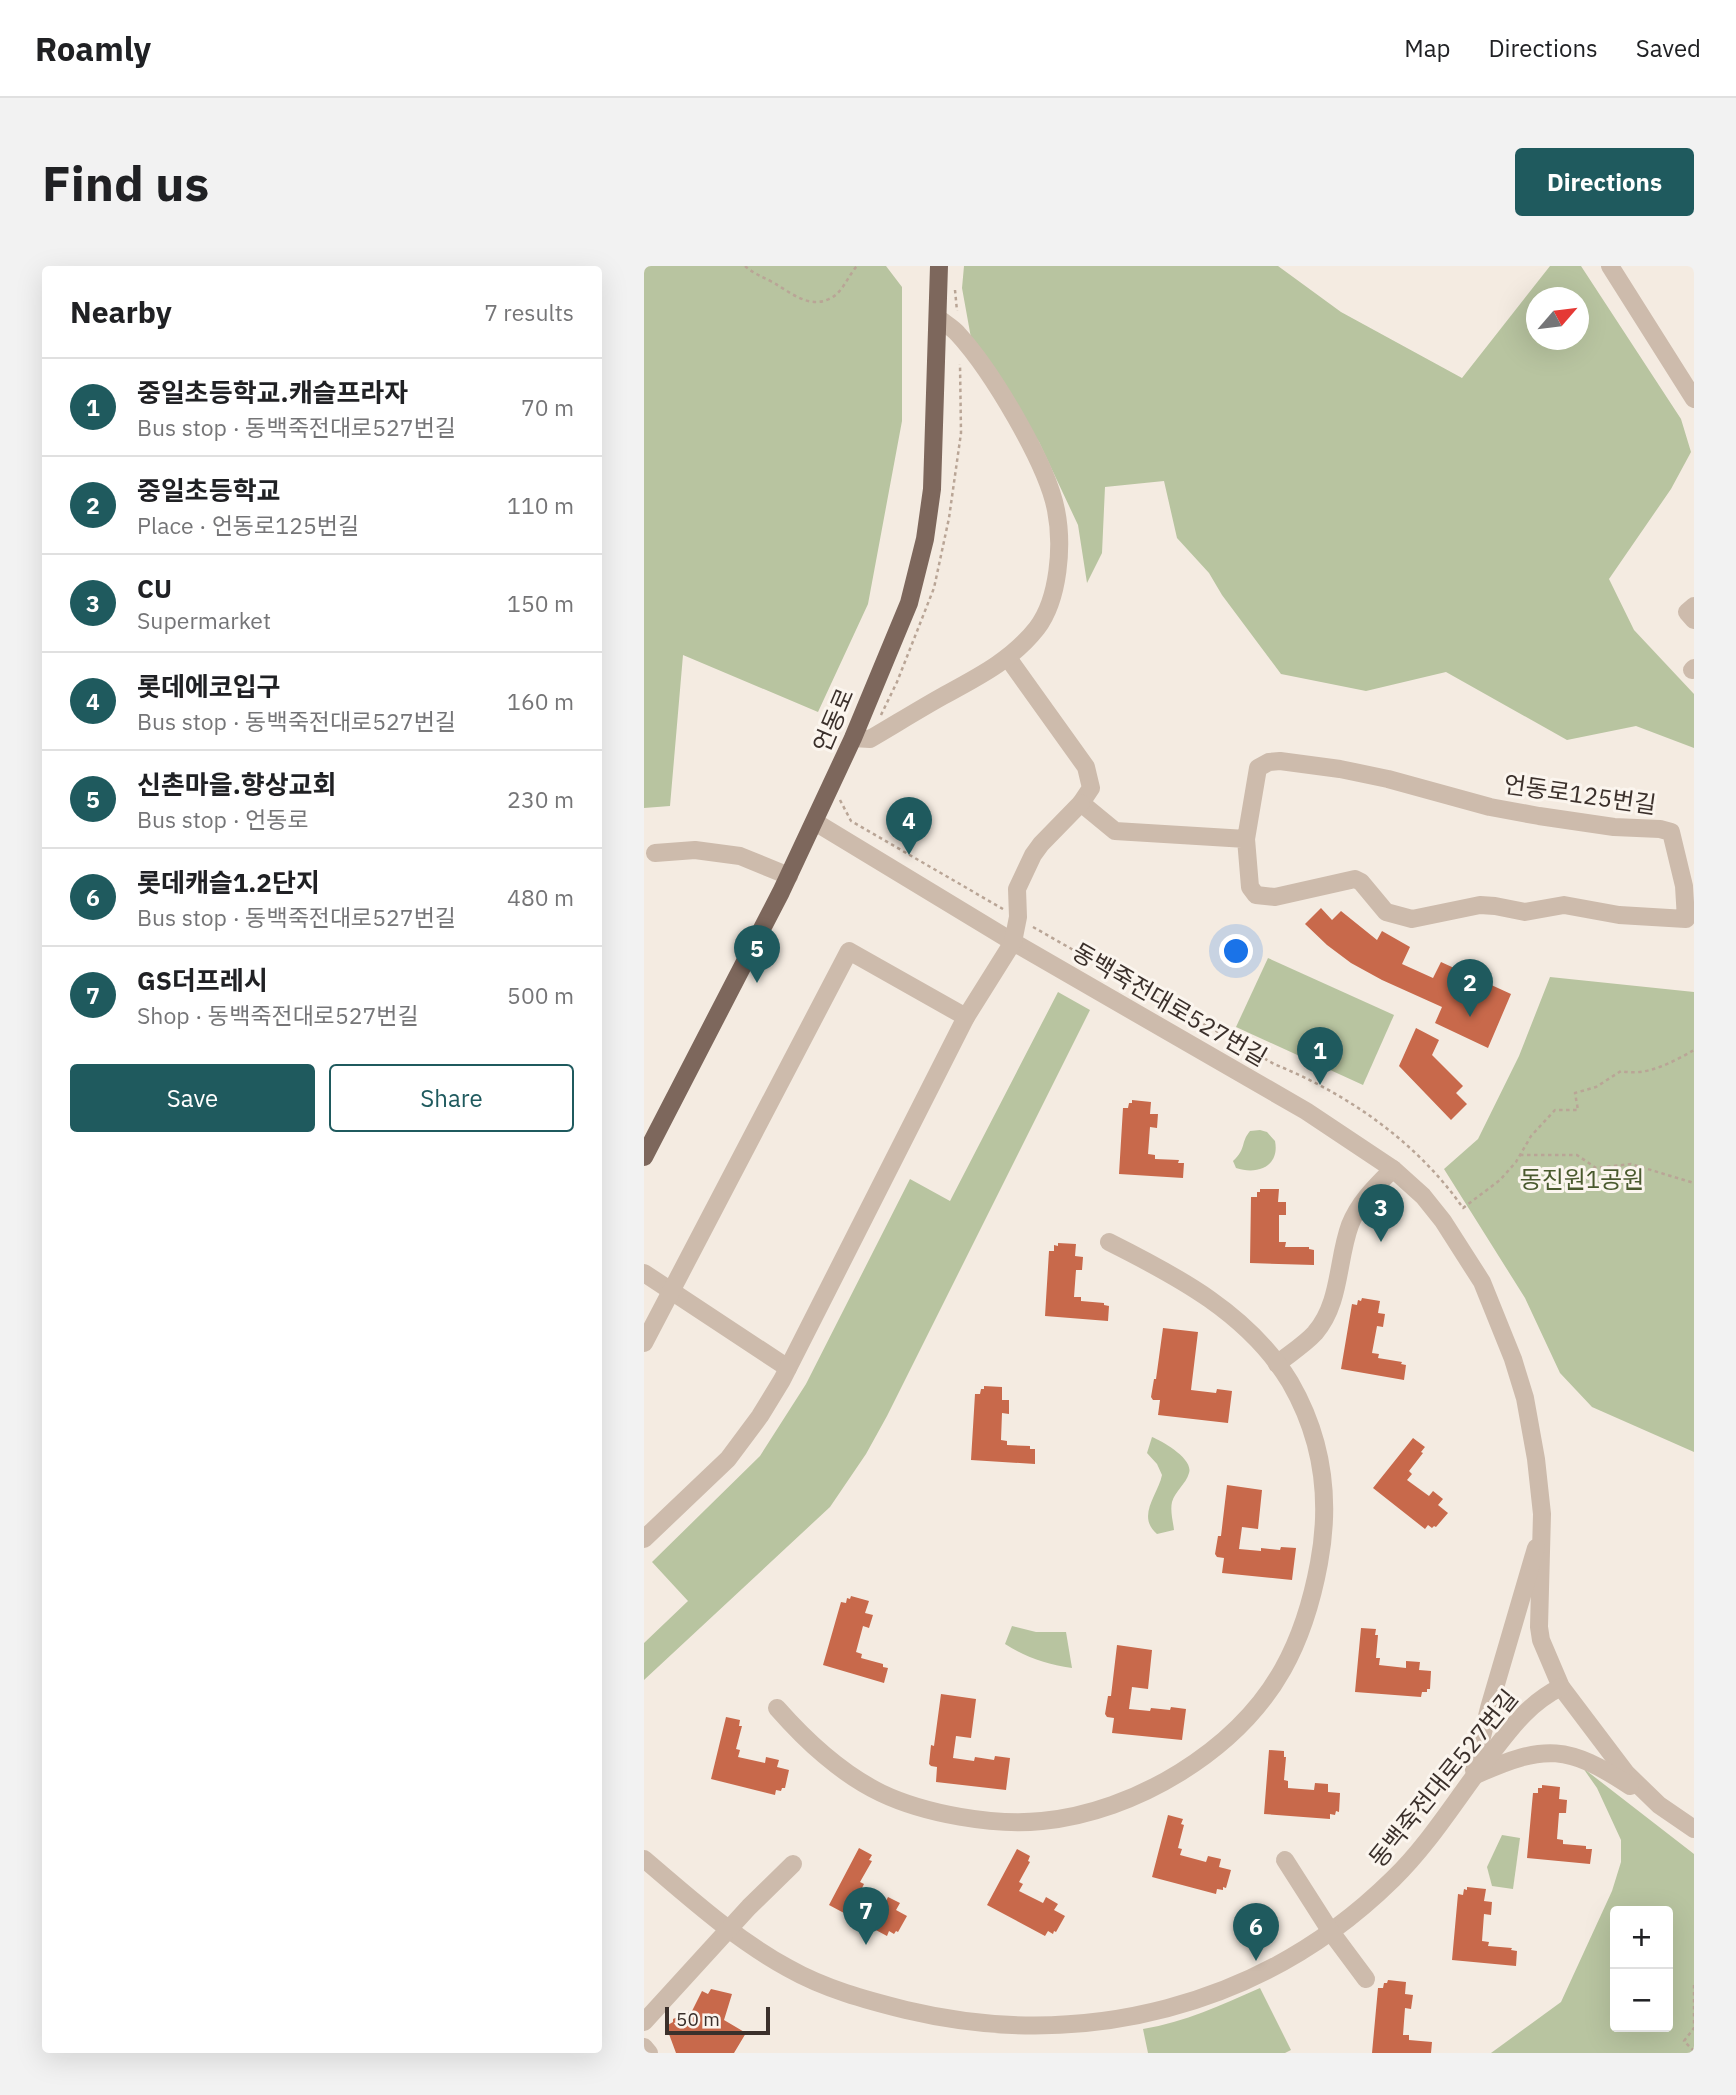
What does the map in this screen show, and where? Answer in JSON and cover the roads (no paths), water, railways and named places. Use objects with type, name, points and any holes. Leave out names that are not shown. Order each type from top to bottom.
[{"type":"main road","name":"언동로","points":[[644,1157],[815,822],[909,603],[925,539],[932,489],[939,266]]},
{"type":"street","points":[[1609,266],[1694,400]]},
{"type":"street","points":[[853,738],[870,739],[984,675],[1008,658],[1039,625],[1052,599],[1058,542],[1055,508],[1041,468],[1009,409],[958,333],[938,318]]},
{"type":"street","points":[[1694,606],[1687,612],[1694,620]]},
{"type":"street","points":[[644,1539],[727,1459],[760,1416],[788,1368],[966,1017],[1013,942],[1018,917],[1017,890],[1033,855],[1091,789],[1086,767],[1008,658]]},
{"type":"street","name":"언동로125번길","points":[[1269,762],[1293,762],[1361,773],[1490,807],[1614,827],[1671,832],[1684,887],[1686,919],[1619,915],[1564,905],[1525,912],[1480,905],[1412,919],[1386,912],[1361,882],[1354,879],[1275,897],[1256,895],[1250,887],[1246,839],[1258,768],[1269,762]]},
{"type":"street","points":[[1081,803],[1115,831],[1246,839]]},
{"type":"street","name":"동백죽전대로527번길","points":[[815,822],[1013,942],[1306,1111],[1394,1169],[1423,1196],[1466,1255],[1497,1315],[1525,1398],[1536,1459],[1542,1528],[1539,1627],[1541,1640],[1561,1687],[1626,1773],[1659,1805],[1694,1829]]},
{"type":"street","points":[[655,853],[695,849],[740,856],[789,876]]},
{"type":"street","points":[[644,1343],[849,951],[966,1017]]},
{"type":"street","points":[[1277,1364],[1315,1333],[1323,1321],[1335,1296],[1345,1243],[1354,1216],[1376,1186],[1394,1169]]},
{"type":"street","points":[[777,1708],[819,1751],[862,1783],[901,1801],[970,1817],[1017,1822],[1061,1819],[1117,1802],[1195,1765],[1246,1718],[1282,1671],[1301,1633],[1313,1595],[1322,1547],[1324,1478],[1318,1448],[1307,1417],[1289,1381],[1248,1332],[1195,1288],[1109,1242]]},
{"type":"street","points":[[644,1273],[788,1368]]},
{"type":"street","points":[[1472,1777],[1489,1708],[1542,1528]]},
{"type":"street","name":"동백죽전대로527번길","points":[[644,1859],[730,1930],[789,1969],[841,1992],[943,2018],[1021,2025],[1111,2020],[1196,2001],[1247,1981],[1308,1948],[1331,1932],[1367,1904],[1420,1851],[1472,1777],[1530,1706],[1561,1687]]},
{"type":"street","points":[[1472,1777],[1515,1758],[1545,1752],[1560,1753],[1601,1767],[1659,1805]]},
{"type":"street","points":[[1285,1860],[1331,1932],[1366,1979]]},
{"type":"street","points":[[644,2022],[793,1864]]},
{"type":"street","points":[[644,2048],[649,2053]]},
{"type":"place","name":"롯데에코입구","points":[[909,855]]},
{"type":"place","name":"신촌마을.향상교회","points":[[757,983]]},
{"type":"place","name":"중일초등학교","points":[[1470,1017]]},
{"type":"place","name":"중일초등학교.캐슬프라자","points":[[1320,1085]]},
{"type":"place","name":"CU","points":[[1381,1242]]},
{"type":"place","name":"GS더프레시","points":[[866,1945]]},
{"type":"place","name":"롯데캐슬1.2단지","points":[[1256,1961]]},
{"type":"park label","name":"동진원1공원","points":[[1582,1179]]}]
